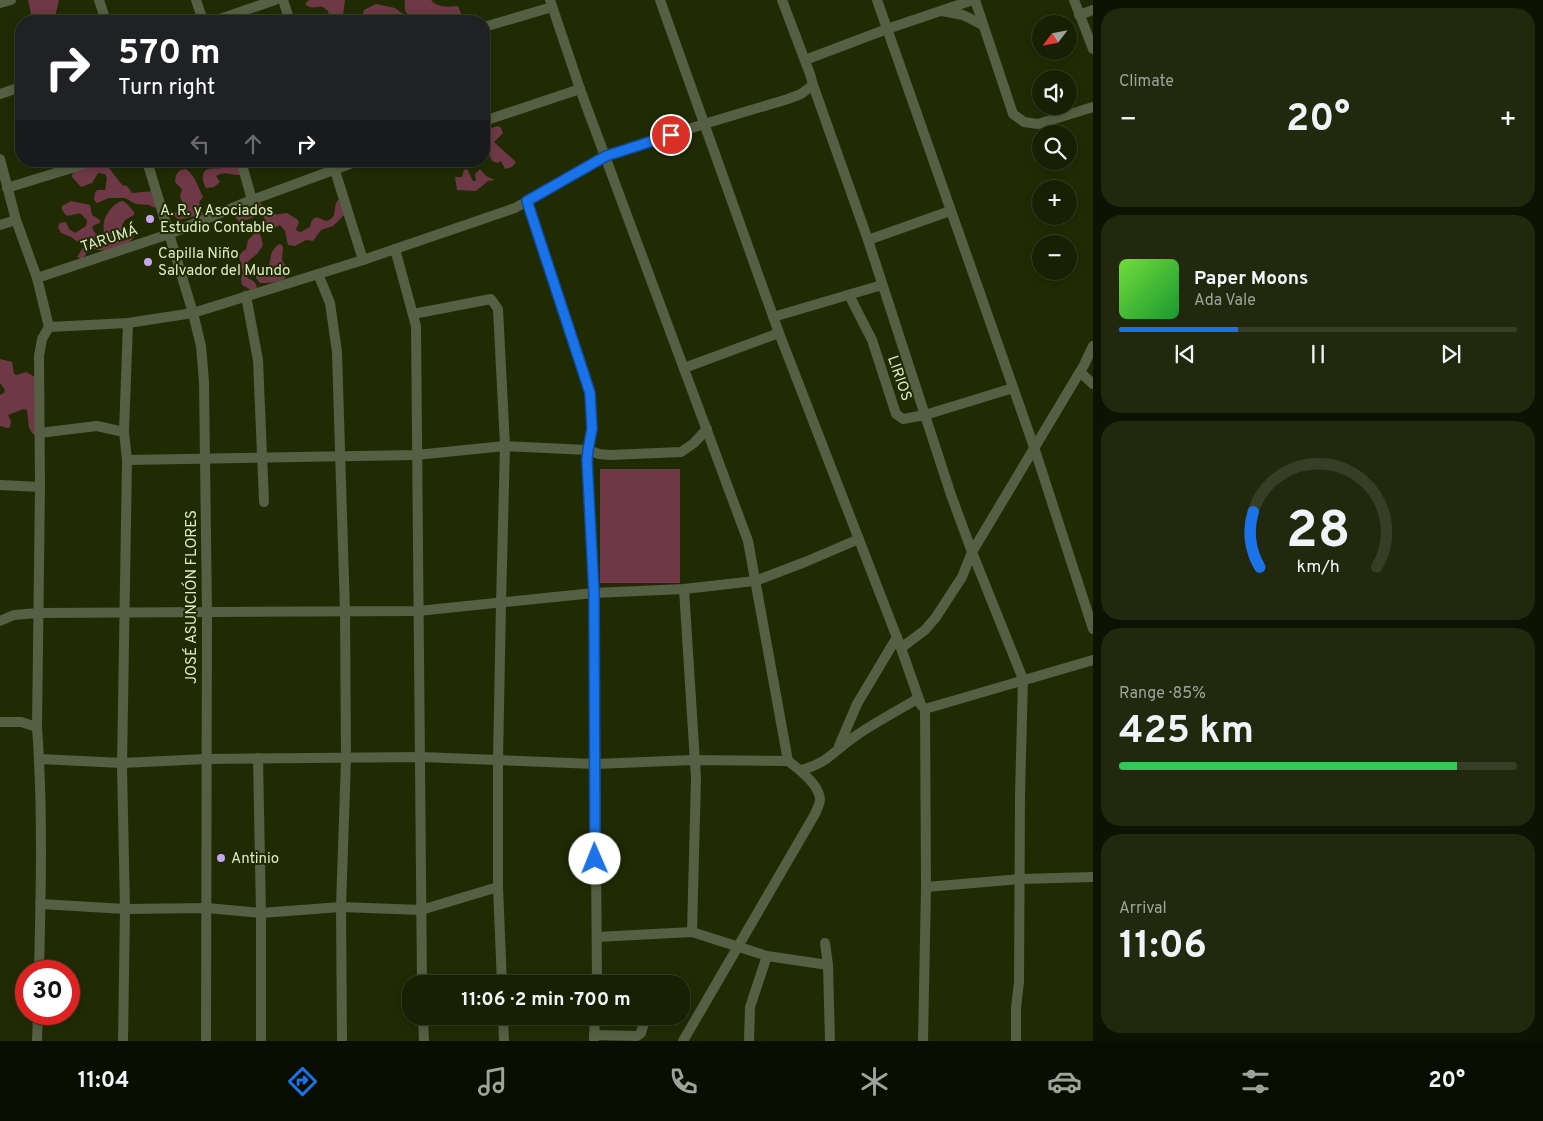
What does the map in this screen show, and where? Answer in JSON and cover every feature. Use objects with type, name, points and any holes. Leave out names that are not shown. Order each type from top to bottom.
[{"type":"street","points":[[0,3],[11,0]]},
{"type":"street","points":[[99,0],[104,15]]},
{"type":"street","points":[[196,0],[201,15]]},
{"type":"street","points":[[231,15],[275,0]]},
{"type":"street","points":[[283,0],[288,15]]},
{"type":"street","points":[[660,0],[778,333],[897,637],[917,698],[925,709],[926,887],[923,1041]]},
{"type":"street","points":[[782,0],[868,240],[925,416],[972,552],[1023,680],[1019,982],[1016,1008],[1016,1041]]},
{"type":"street","points":[[877,0],[1034,447],[1093,629]]},
{"type":"street","points":[[804,60],[887,29],[974,0],[1013,114],[1024,122],[1038,124],[1093,107]]},
{"type":"street","points":[[1074,0],[1093,49]]},
{"type":"street","points":[[490,25],[551,3],[580,89],[748,541],[788,761]]},
{"type":"street","points":[[1079,15],[1093,10]]},
{"type":"street","points":[[942,11],[963,15],[983,25]]},
{"type":"street","points":[[49,327],[128,323],[193,313],[363,260],[514,208],[606,156],[788,99],[801,94],[813,86]]},
{"type":"street","points":[[0,94],[15,89]]},
{"type":"street","points":[[490,119],[580,89]]},
{"type":"street","points":[[0,159],[16,220],[36,278],[49,327],[42,339],[39,356],[40,487],[37,727],[40,759],[39,960]]},
{"type":"street","points":[[8,188],[75,167]]},
{"type":"street","name":"JOSÉ ASUNCIÓN FLORES","points":[[149,167],[193,313],[201,346],[204,382],[207,613],[206,1041]]},
{"type":"street","points":[[243,167],[252,200]]},
{"type":"street","name":"TARUMÁ","points":[[36,278],[169,234],[328,167]]},
{"type":"street","points":[[334,167],[363,260]]},
{"type":"street","points":[[527,201],[590,393],[592,429],[588,450],[594,593],[597,937],[599,975]]},
{"type":"street","points":[[868,240],[950,211]]},
{"type":"street","points":[[0,225],[16,220]]},
{"type":"street","points":[[395,249],[416,326],[422,975]]},
{"type":"street","points":[[318,274],[330,303],[337,352],[345,612],[346,759],[340,907],[342,1041]]},
{"type":"street","points":[[773,317],[882,284]]},
{"type":"street","name":"LIRIOS","points":[[849,295],[872,340],[896,414],[903,419],[925,416],[1013,388]]},
{"type":"street","points":[[246,296],[258,360],[264,458],[264,502]]},
{"type":"street","points":[[413,314],[491,299],[496,303],[498,309],[505,446],[498,760],[498,887],[502,975]]},
{"type":"street","points":[[123,1041],[125,909],[122,763],[127,460],[124,432],[128,323]]},
{"type":"street","points":[[684,368],[778,333]]},
{"type":"street","points":[[901,648],[925,630],[936,617],[962,577],[972,552],[1080,372],[1093,346]]},
{"type":"street","points":[[1080,372],[1093,384]]},
{"type":"street","points":[[39,432],[97,426],[124,432]]},
{"type":"street","points":[[127,460],[416,455],[505,446],[588,450],[610,455],[681,452],[694,443],[707,429]]},
{"type":"street","points":[[0,485],[40,487]]},
{"type":"street","points":[[0,621],[14,616],[38,613],[418,611],[594,593],[684,589],[755,581],[859,539]]},
{"type":"street","points":[[684,589],[696,778],[692,932]]},
{"type":"street","points":[[837,751],[857,704],[897,637]]},
{"type":"street","points":[[925,709],[1093,660]]},
{"type":"street","points":[[801,770],[825,761],[856,735],[917,698]]},
{"type":"street","points":[[0,722],[21,722],[37,727]]},
{"type":"street","points":[[40,759],[122,763],[206,759],[420,757],[595,764],[694,760],[788,761],[801,770],[818,790],[820,802],[815,814],[683,1041]]},
{"type":"street","points":[[258,758],[262,913],[261,1041]]},
{"type":"street","points":[[926,887],[1020,879],[1093,877]]},
{"type":"street","points":[[40,904],[125,909],[207,908],[262,913],[340,907],[421,910],[498,887]]},
{"type":"street","points":[[597,937],[692,932],[766,956],[828,965]]},
{"type":"street","points":[[825,943],[828,965],[830,1041]]},
{"type":"street","points":[[749,1041],[750,1007],[766,956]]},
{"type":"street","points":[[38,1025],[38,1041]]},
{"type":"street","points":[[423,1025],[424,1041]]},
{"type":"street","points":[[503,1025],[504,1041]]},
{"type":"street","points":[[595,1025],[594,1038],[637,1036],[641,1033],[643,1025]]},
{"type":"shaded area","points":[[28,0],[59,0],[55,15],[30,15]]},
{"type":"shaded area","points":[[309,0],[345,0],[343,15],[329,15],[328,11],[323,7],[311,7],[305,4]]},
{"type":"shaded area","points":[[405,0],[431,0],[440,6],[458,6],[462,15],[409,15],[405,8]]},
{"type":"shaded area","points":[[376,4],[395,8],[403,15],[363,15],[364,10]]},
{"type":"shaded area","points":[[498,126],[501,128],[503,133],[494,142],[516,162],[512,167],[505,169],[501,161],[498,163],[492,161],[490,156],[491,128]]},
{"type":"shaded area","points":[[87,167],[109,168],[122,185],[127,186],[132,193],[154,191],[159,202],[155,208],[149,205],[136,204],[125,198],[109,198],[97,203],[94,200],[95,193],[97,190],[105,190],[107,178],[105,174],[98,173],[92,183],[81,187],[72,177],[73,170]]},
{"type":"shaded area","points":[[240,167],[242,175],[219,174],[216,176],[220,182],[214,187],[206,188],[203,181],[205,170]]},
{"type":"shaded area","points":[[186,169],[194,179],[203,197],[199,202],[203,214],[178,220],[173,214],[184,206],[180,197],[182,189],[175,182],[176,175],[180,170]]},
{"type":"shaded area","points":[[467,169],[473,181],[476,181],[475,174],[480,169],[486,176],[495,180],[488,181],[476,191],[457,190],[455,177],[462,177],[464,170]]},
{"type":"shaded area","points":[[338,200],[341,201],[345,214],[333,226],[321,230],[313,241],[306,240],[295,246],[288,245],[285,231],[280,225],[272,229],[265,221],[263,215],[268,210],[277,214],[287,213],[298,220],[299,223],[296,229],[301,232],[310,227],[312,220],[315,218],[326,221],[330,220],[334,215]]},
{"type":"shaded area","points":[[71,201],[90,205],[92,215],[100,220],[100,223],[92,228],[95,233],[101,236],[104,234],[104,222],[107,215],[117,203],[123,201],[134,212],[134,215],[125,220],[122,225],[123,228],[132,231],[134,237],[121,247],[111,250],[94,249],[90,242],[86,240],[86,255],[82,259],[77,257],[84,246],[61,233],[58,227],[60,223],[66,222],[69,229],[75,233],[86,226],[87,220],[81,214],[66,215],[62,210],[62,206]]},
{"type":"shaded area","points":[[257,203],[262,205],[259,213],[254,217],[239,222],[234,215],[235,212],[248,209]]},
{"type":"shaded area","points":[[255,233],[259,233],[261,236],[263,245],[257,254],[245,264],[246,276],[254,282],[257,289],[251,290],[242,285],[243,273],[239,256],[246,250],[248,240]]},
{"type":"shaded area","points":[[279,244],[283,248],[282,260],[290,272],[288,276],[281,280],[260,283],[256,275],[261,271],[267,270],[272,254]]},
{"type":"shaded area","points":[[0,359],[12,362],[14,374],[26,372],[35,377],[36,434],[33,434],[29,428],[27,410],[24,409],[8,415],[11,421],[10,427],[0,426],[0,395],[5,390],[0,383]]},
{"type":"shaded area","points":[[600,469],[680,469],[680,583],[600,583]]},
{"type":"place","name":"A. R. y Asociados Estudio Contable","points":[[150,219]]},
{"type":"place","name":"Capilla Niño Salvador del Mundo","points":[[148,262]]},
{"type":"place","name":"Antinio","points":[[221,858]]},
{"type":"route","points":[[595,859],[594,593],[587,460],[592,429],[592,412],[590,393],[585,375],[527,201],[606,156],[671,135]]}]
